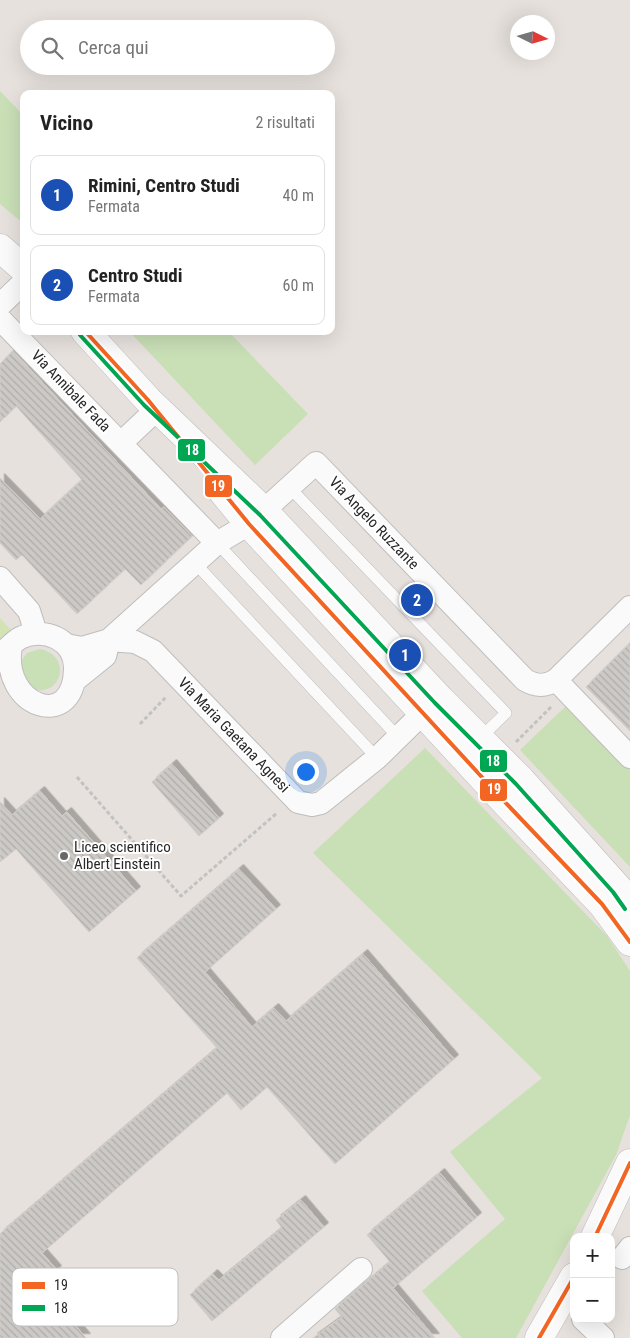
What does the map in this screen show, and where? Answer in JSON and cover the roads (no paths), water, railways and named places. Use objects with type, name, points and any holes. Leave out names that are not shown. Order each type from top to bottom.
[{"type":"main road","points":[[0,248],[20,266]]},
{"type":"main road","points":[[89,335],[256,518],[423,713],[602,904],[630,942]]},
{"type":"main road","points":[[256,518],[527,787],[618,888],[630,905]]},
{"type":"main road","points":[[597,1233],[630,1163]]},
{"type":"main road","points":[[539,1338],[570,1295]]},
{"type":"street","points":[[0,305],[20,286]]},
{"type":"street","name":"Via Annibale Fada","points":[[0,319],[217,543]]},
{"type":"street","name":"Via Annibale Fada","points":[[120,443],[152,405]]},
{"type":"street","name":"Via Angelo Ruzzante","points":[[256,518],[316,462],[524,680],[538,685],[550,684],[556,680]]},
{"type":"street","name":"Via Maria Gaetana Agnesi","points":[[74,681],[105,656],[109,640],[217,543],[256,518]]},
{"type":"street","points":[[0,578],[29,611],[36,633]]},
{"type":"street","points":[[630,607],[556,680],[630,757]]},
{"type":"street","points":[[36,633],[53,635],[66,645],[76,663],[74,681],[63,698],[52,704],[40,706],[28,705],[8,698],[8,689],[3,678],[2,666],[5,651],[19,639],[36,633]]},
{"type":"street","name":"Via Maria Gaetana Agnesi","points":[[66,645],[82,648],[109,640],[135,642],[154,651],[293,797],[298,802],[305,804],[321,803],[377,758],[423,713]]},
{"type":"street","points":[[282,1338],[361,1269]]},
{"type":"street","points":[[587,1323],[603,1338]]},
{"type":"lane","points":[[290,488],[506,713],[479,738]]},
{"type":"lane","points":[[217,543],[398,737]]},
{"type":"lane","points":[[195,563],[377,758]]},
{"type":"place","name":"Centro Studi","points":[[417,600]]},
{"type":"place","name":"Rimini, Centro Studi","points":[[405,655]]},
{"type":"place","name":"Liceo scientifico Albert Einstein","points":[[64,856]]}]
